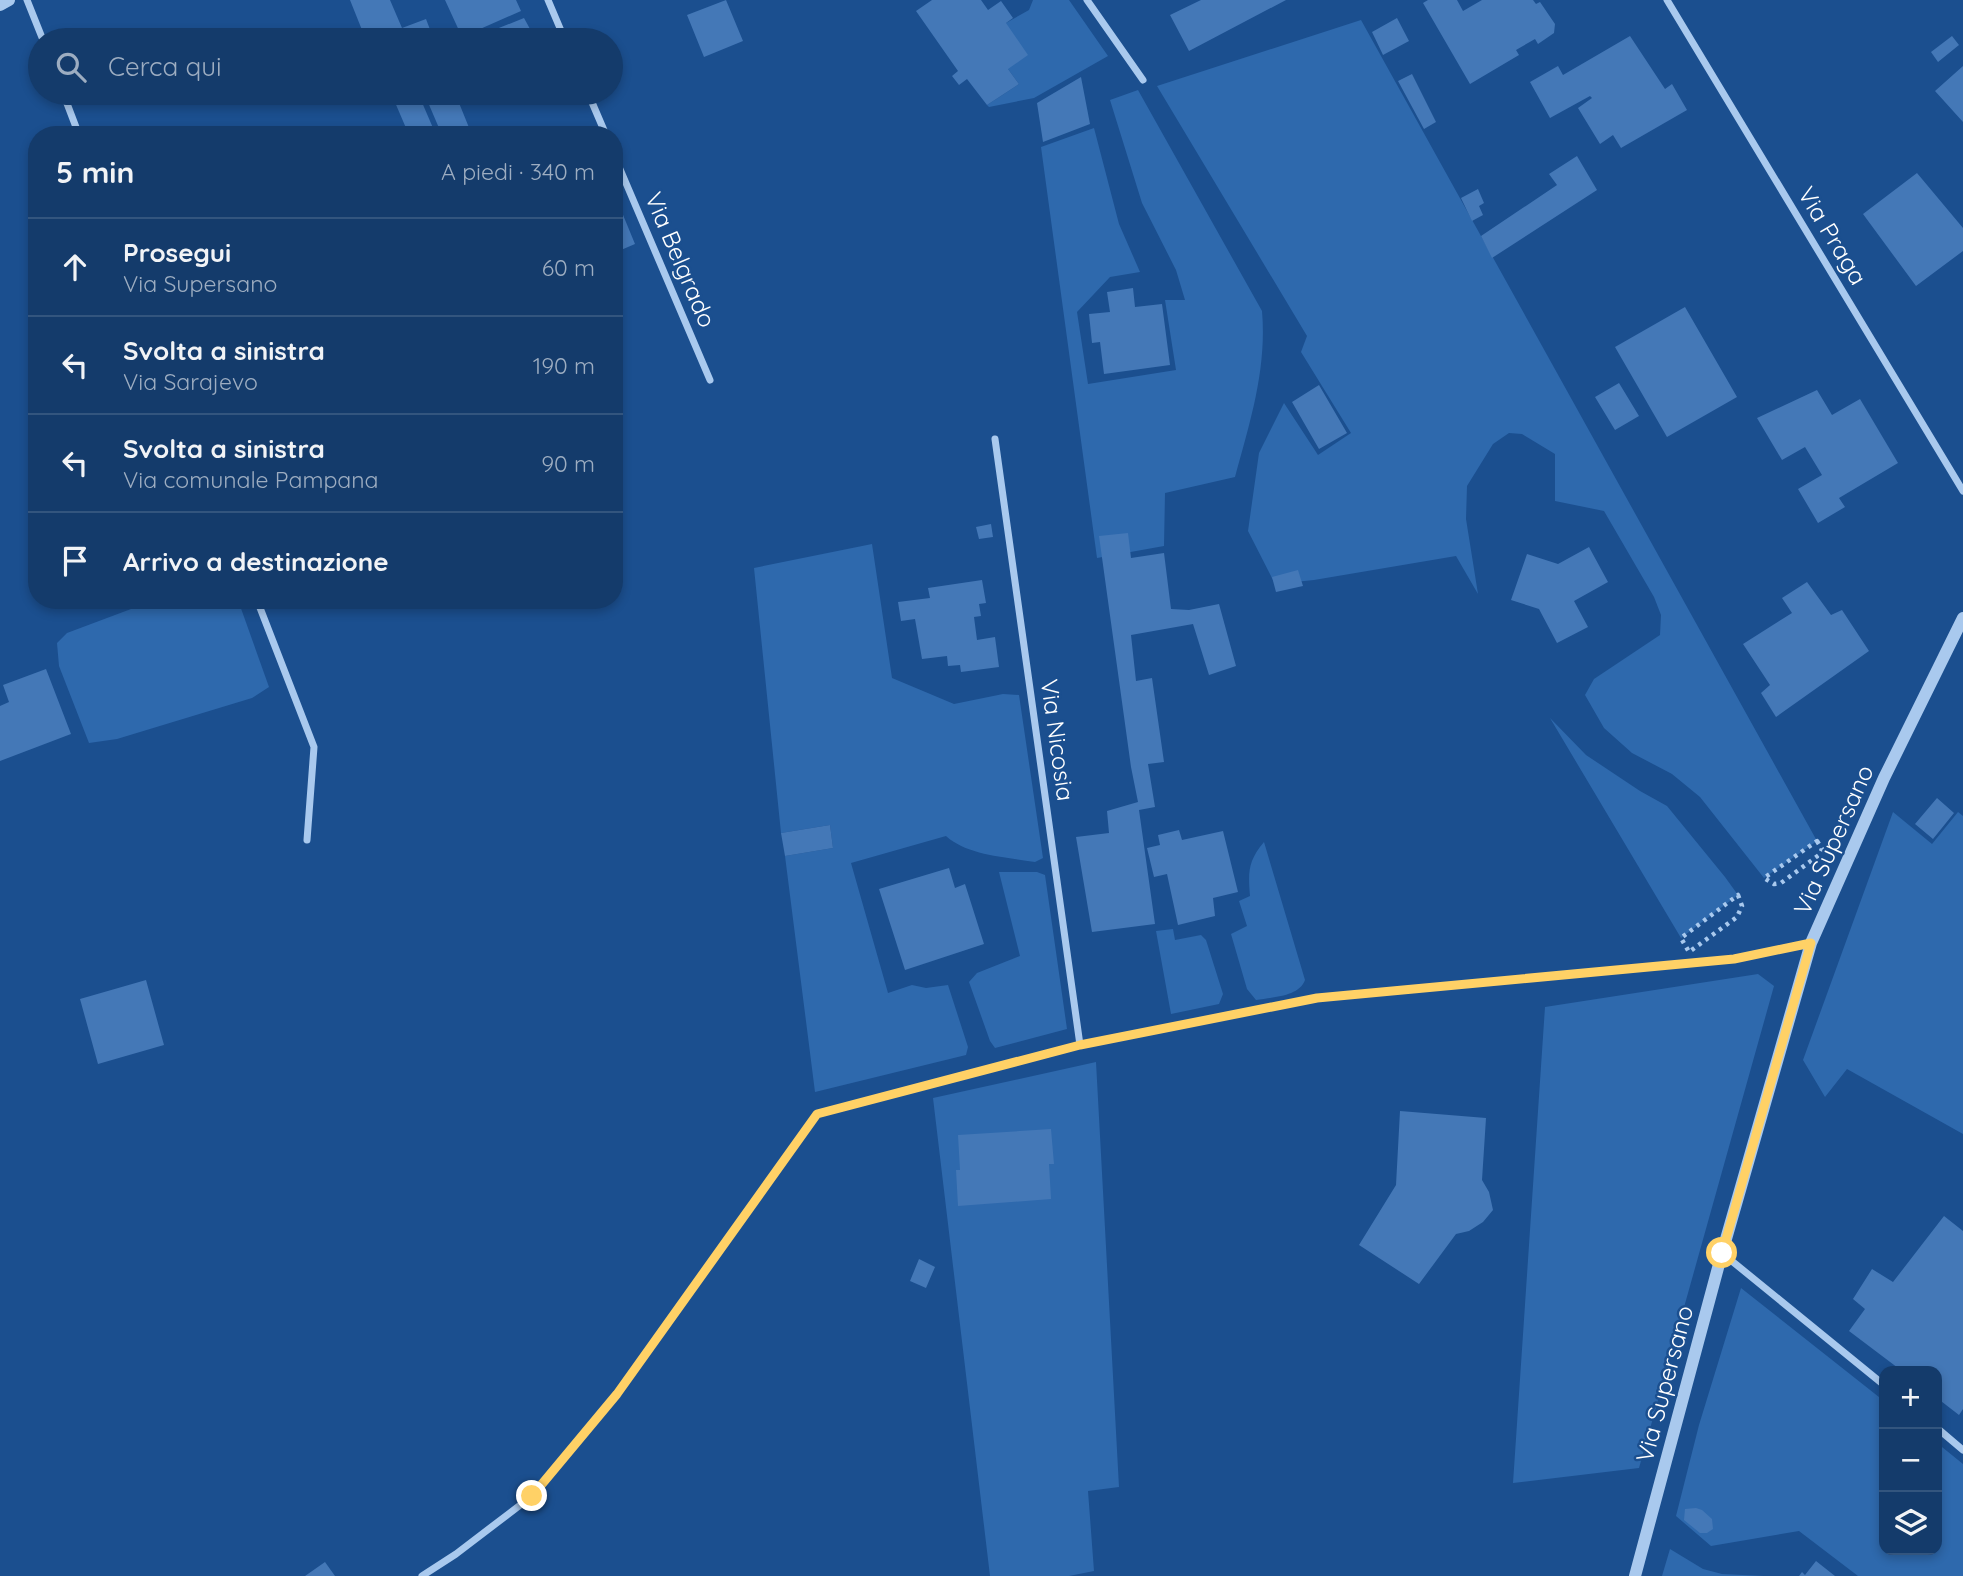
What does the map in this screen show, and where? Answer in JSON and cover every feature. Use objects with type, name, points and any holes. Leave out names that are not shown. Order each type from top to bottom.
[{"type":"street","points":[[0,5],[9,0]]},
{"type":"street","points":[[27,0],[38,28]]},
{"type":"street","points":[[548,0],[560,28]]},
{"type":"street","points":[[1087,0],[1143,80]]},
{"type":"street","name":"Via Praga","points":[[1667,0],[1963,491]]},
{"type":"street","points":[[68,105],[76,126]]},
{"type":"street","points":[[593,105],[602,126]]},
{"type":"street","name":"Via Belgrado","points":[[623,176],[710,380]]},
{"type":"street","name":"Via Nicosia","points":[[995,439],[1080,1045]]},
{"type":"street","points":[[260,609],[314,747],[307,840]]},
{"type":"street","name":"Via Supersano","points":[[1635,1576],[1722,1253],[1811,943],[1884,778],[1963,618]]},
{"type":"street","points":[[422,1576],[456,1554],[532,1496],[617,1394],[817,1114],[1080,1045],[1317,998],[1734,959],[1811,943]]},
{"type":"street","points":[[1722,1253],[1879,1381]]},
{"type":"street","points":[[1938,1429],[1963,1450]]},
{"type":"path","points":[[1817,841],[1822,849],[1819,855],[1781,883],[1774,884],[1764,877],[1817,841]]},
{"type":"path","points":[[1738,895],[1742,906],[1737,917],[1689,952],[1681,939],[1738,895]]},
{"type":"shaded area","points":[[1033,0],[1069,0],[1108,56],[1034,98],[989,107],[987,105],[1019,84],[1008,69],[1006,23],[1029,10]]},
{"type":"shaded area","points":[[1361,20],[1817,841],[1764,878],[1700,797],[1672,774],[1632,753],[1604,728],[1585,695],[1594,679],[1660,635],[1661,615],[1654,597],[1604,511],[1555,501],[1555,454],[1522,434],[1509,433],[1493,444],[1467,486],[1466,519],[1478,594],[1456,556],[1275,584],[1248,531],[1259,453],[1284,403],[1318,455],[1351,433],[1301,352],[1307,336],[1157,86]]},
{"type":"shaded area","points":[[1138,90],[1262,311],[1262,354],[1256,395],[1235,477],[1165,493],[1164,546],[1097,558],[1041,147],[1094,128],[1119,224],[1140,272],[1110,277],[1077,312],[1088,384],[1176,370],[1165,300],[1185,300],[1176,270],[1142,203],[1110,100]]},
{"type":"shaded area","points":[[872,544],[892,678],[954,704],[1003,694],[1019,695],[1043,858],[1035,862],[988,855],[965,848],[946,836],[851,863],[888,993],[912,985],[926,988],[948,985],[968,1047],[966,1055],[815,1092],[785,856],[833,848],[830,825],[781,833],[754,568]]},
{"type":"shaded area","points":[[131,609],[241,609],[269,687],[252,698],[117,739],[89,743],[59,666],[57,643],[67,633]]},
{"type":"shaded area","points":[[1550,718],[1586,755],[1667,806],[1738,895],[1681,938]]},
{"type":"shaded area","points":[[1893,812],[1932,844],[1958,812],[1963,816],[1963,1134],[1847,1069],[1825,1097],[1803,1060]]},
{"type":"shaded area","points":[[1264,842],[1305,980],[1302,986],[1291,993],[1256,1000],[1247,989],[1231,934],[1247,926],[1239,901],[1250,896],[1250,867]]},
{"type":"shaded area","points":[[999,872],[1037,872],[1045,875],[1067,1029],[995,1048],[969,982],[977,973],[1020,956]]},
{"type":"shaded area","points":[[1173,929],[1175,940],[1201,935],[1206,940],[1223,994],[1219,1004],[1171,1014],[1156,931]]},
{"type":"shaded area","points":[[1758,974],[1774,986],[1639,1468],[1513,1483],[1545,1007]]},
{"type":"shaded area","points":[[1096,1062],[1119,1487],[1088,1491],[1094,1571],[1069,1576],[990,1576],[933,1098]]},
{"type":"shaded area","points":[[1741,1288],[1879,1397],[1879,1555],[1942,1555],[1942,1447],[1963,1464],[1963,1576],[1858,1576],[1799,1531],[1711,1546],[1676,1516],[1699,1425]]},
{"type":"shaded area","points":[[1670,1549],[1703,1569],[1722,1574],[1764,1576],[1662,1576]]},
{"type":"building","points":[[350,0],[390,0],[402,28],[361,28]]},
{"type":"building","points":[[445,0],[516,0],[521,11],[482,28],[458,28]]},
{"type":"building","points":[[726,0],[743,41],[704,57],[687,15]]},
{"type":"building","points":[[932,0],[981,0],[988,10],[1001,1],[1013,18],[1006,23],[1028,55],[1008,69],[1019,84],[987,105],[967,79],[959,85],[952,76],[958,71],[916,11]]},
{"type":"building","points":[[1201,0],[1286,0],[1189,51],[1170,15]]},
{"type":"building","points":[[1428,0],[1457,0],[1463,11],[1482,0],[1533,0],[1536,4],[1540,2],[1555,24],[1554,33],[1538,44],[1535,39],[1516,50],[1519,55],[1470,84],[1423,3]]},
{"type":"building","points":[[524,18],[530,28],[499,28]]},
{"type":"building","points":[[1397,18],[1409,41],[1383,55],[1372,32]]},
{"type":"building","points":[[426,19],[429,28],[402,28]]},
{"type":"building","points":[[1630,36],[1665,89],[1672,84],[1687,110],[1621,148],[1613,135],[1600,144],[1578,108],[1592,98],[1590,96],[1550,118],[1530,82],[1558,66],[1563,75]]},
{"type":"building","points":[[1952,36],[1959,45],[1938,62],[1931,52]]},
{"type":"building","points":[[1963,66],[1963,122],[1935,91]]},
{"type":"building","points":[[1412,74],[1436,122],[1424,129],[1398,81]]},
{"type":"building","points":[[1081,77],[1090,124],[1043,142],[1037,103]]},
{"type":"building","points":[[396,105],[423,105],[432,126],[405,126]]},
{"type":"building","points":[[429,105],[460,105],[468,126],[438,126]]},
{"type":"building","points":[[1577,156],[1597,190],[1492,258],[1481,236],[1557,185],[1549,174]]},
{"type":"building","points":[[1917,173],[1963,228],[1963,251],[1916,286],[1863,214]]},
{"type":"building","points":[[1478,189],[1484,203],[1479,206],[1483,215],[1472,221],[1461,198]]},
{"type":"building","points":[[623,215],[635,244],[623,249]]},
{"type":"building","points":[[1133,288],[1135,307],[1162,304],[1170,365],[1104,374],[1100,342],[1092,343],[1089,314],[1110,312],[1107,292]]},
{"type":"building","points":[[1685,307],[1737,397],[1667,437],[1615,347]]},
{"type":"building","points":[[1619,383],[1639,416],[1615,430],[1595,397]]},
{"type":"building","points":[[1319,385],[1347,433],[1319,449],[1292,402]]},
{"type":"building","points":[[1817,390],[1832,415],[1860,399],[1898,463],[1839,498],[1845,507],[1818,523],[1798,489],[1822,475],[1805,447],[1782,460],[1757,418]]},
{"type":"building","points":[[991,524],[993,537],[979,539],[976,527]]},
{"type":"building","points":[[1128,533],[1131,558],[1164,553],[1171,609],[1189,610],[1219,604],[1236,666],[1209,675],[1193,624],[1131,635],[1136,681],[1152,678],[1164,762],[1148,764],[1155,807],[1139,810],[1155,924],[1092,932],[1076,837],[1109,833],[1107,811],[1138,802],[1099,536]]},
{"type":"building","points":[[1589,547],[1608,582],[1574,601],[1588,627],[1557,643],[1539,609],[1511,600],[1527,554],[1558,564]]},
{"type":"building","points":[[1298,570],[1303,586],[1276,592],[1272,577]]},
{"type":"building","points":[[982,580],[986,603],[979,604],[981,616],[974,617],[977,640],[995,637],[999,667],[961,672],[960,665],[948,666],[947,656],[922,659],[915,619],[901,621],[898,602],[930,598],[928,588]]},
{"type":"building","points":[[1807,582],[1831,615],[1842,610],[1869,651],[1776,717],[1761,693],[1770,685],[1743,644],[1792,613],[1782,598]]},
{"type":"building","points":[[46,669],[71,734],[0,761],[0,706],[9,702],[3,685]]},
{"type":"building","points":[[1937,798],[1954,813],[1933,839],[1915,824]]},
{"type":"building","points":[[830,825],[833,848],[785,856],[781,833]]},
{"type":"building","points":[[1179,830],[1182,840],[1223,831],[1238,892],[1213,898],[1215,916],[1178,925],[1167,874],[1154,877],[1147,848],[1160,845],[1158,835]]},
{"type":"building","points":[[949,868],[955,888],[965,884],[984,944],[905,970],[879,889]]},
{"type":"building","points":[[146,980],[164,1045],[98,1064],[80,999]]},
{"type":"building","points":[[1400,1111],[1486,1118],[1482,1180],[1489,1192],[1493,1210],[1483,1222],[1469,1231],[1456,1234],[1419,1284],[1359,1245],[1396,1185]]},
{"type":"building","points":[[1051,1129],[1054,1164],[1049,1164],[1051,1199],[958,1206],[958,1135]]},
{"type":"building","points":[[1944,1216],[1963,1231],[1963,1409],[1959,1415],[1942,1402],[1942,1366],[1895,1366],[1849,1331],[1865,1309],[1853,1299],[1872,1269],[1893,1282]]},
{"type":"building","points":[[919,1259],[935,1267],[926,1288],[910,1281]]},
{"type":"building","points":[[1696,1508],[1712,1519],[1713,1529],[1707,1533],[1700,1533],[1684,1520],[1685,1509]]},
{"type":"building","points":[[1816,1561],[1835,1576],[1799,1576],[1802,1572],[1805,1575]]},
{"type":"building","points":[[325,1562],[335,1576],[305,1576]]},
{"type":"route","points":[[532,1496],[617,1394],[817,1114],[1080,1045],[1317,998],[1734,959],[1811,943],[1722,1253]]}]
